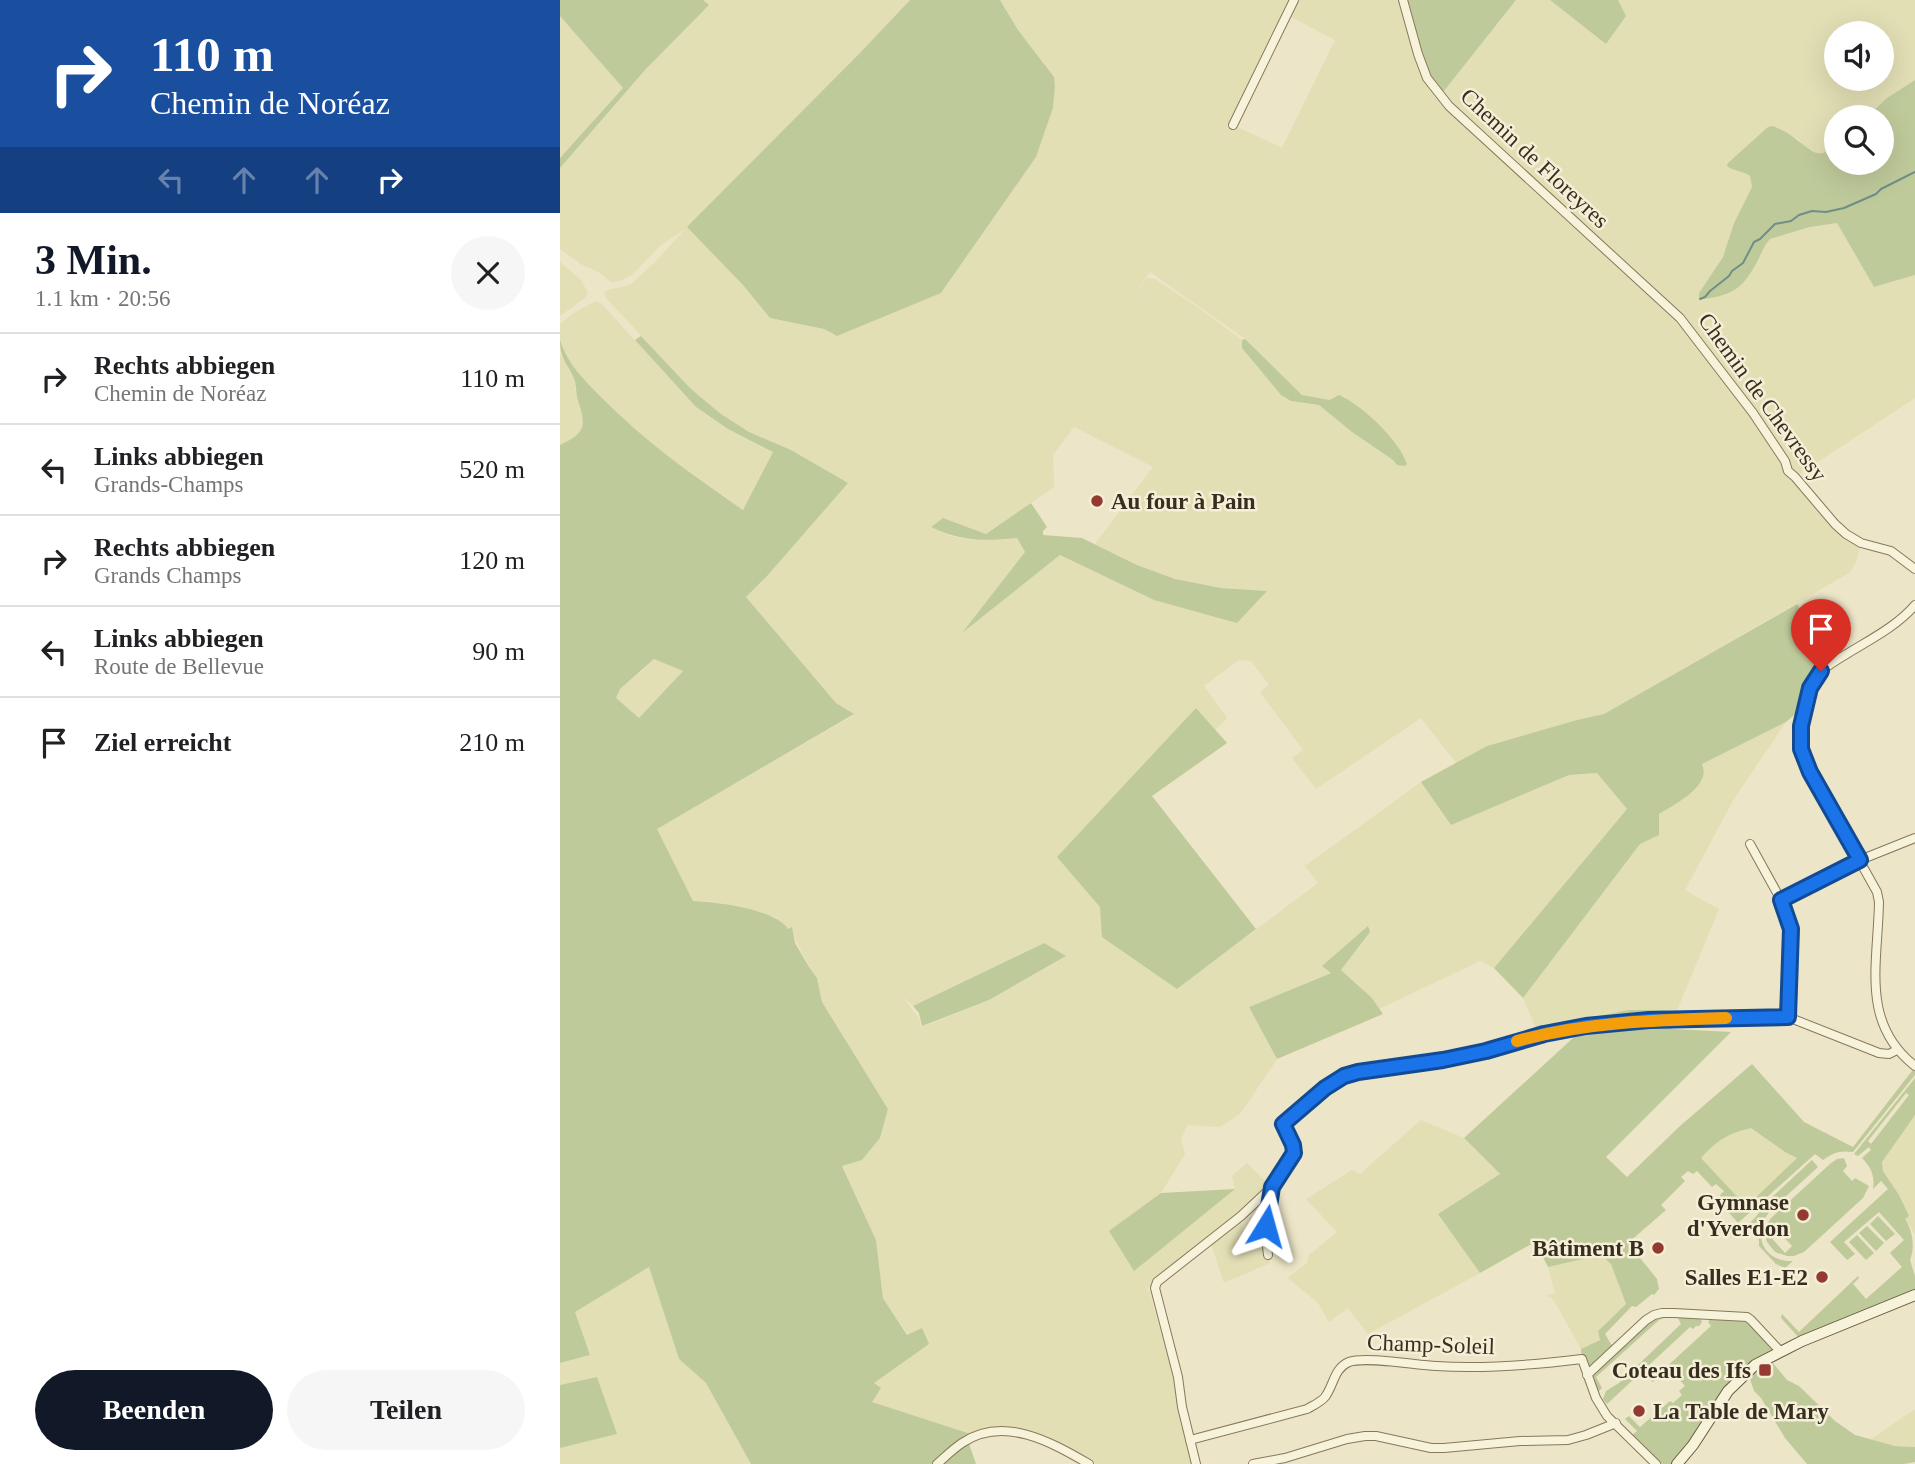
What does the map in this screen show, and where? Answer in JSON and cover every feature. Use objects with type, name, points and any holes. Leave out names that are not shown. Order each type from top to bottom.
[{"type":"street","points":[[1233,125],[1294,0]]},
{"type":"street","name":"Chemin de Floreyres","points":[[1403,0],[1427,78],[1440,96],[1680,318]]},
{"type":"street","name":"Chemin de Chevressy","points":[[1680,318],[1753,413],[1785,461],[1788,471],[1835,524],[1861,543],[1891,551],[1915,569]]},
{"type":"street","points":[[1915,605],[1893,626],[1821,671],[1810,688],[1800,742],[1803,757],[1878,896],[1877,1004],[1886,1032],[1897,1050],[1915,1066]]},
{"type":"street","points":[[1781,900],[1860,860],[1915,838]]},
{"type":"street","points":[[1750,844],[1781,900],[1791,929],[1788,1017]]},
{"type":"street","points":[[1196,1464],[1182,1407],[1178,1377],[1155,1288],[1157,1282],[1241,1216],[1272,1187],[1294,1153],[1283,1124],[1325,1088],[1344,1076],[1443,1060],[1586,1026],[1649,1020],[1788,1017],[1879,1053],[1889,1054],[1897,1050]]},
{"type":"street","points":[[1268,1255],[1266,1226],[1272,1187]]},
{"type":"street","points":[[1680,1463],[1728,1391],[1755,1365],[1780,1351],[1915,1295]]},
{"type":"street","points":[[1656,1464],[1607,1416],[1587,1375],[1646,1320],[1662,1313],[1747,1317],[1780,1351]]},
{"type":"street","name":"Champ-Soleil","points":[[1191,1440],[1307,1409],[1326,1396],[1342,1366],[1355,1361],[1492,1366],[1582,1359],[1587,1375]]},
{"type":"street","points":[[1254,1464],[1365,1436],[1377,1436],[1430,1448],[1444,1448],[1567,1440],[1616,1423]]},
{"type":"street","points":[[937,1464],[962,1443],[989,1432],[1003,1431],[1042,1439],[1089,1464]]},
{"type":"shaded area","points":[[703,0],[910,0],[858,55],[743,285],[770,318],[824,329],[832,334],[941,293],[1036,157],[1053,108],[1054,77],[1018,30],[1000,0],[1294,0],[1233,125],[1282,148],[1335,40],[1289,16],[1297,0],[1403,0],[1440,96],[1516,0],[1550,0],[1606,43],[1626,16],[1618,0],[1915,0],[1915,80],[1880,105],[1824,105],[1824,153],[1814,153],[1779,128],[1729,168],[1750,176],[1752,187],[1734,223],[1723,257],[1699,293],[1749,275],[1770,239],[1810,227],[1837,223],[1874,287],[1915,275],[1915,398],[1795,477],[1835,524],[1861,543],[1856,562],[1849,573],[1604,714],[1487,746],[1456,763],[1421,718],[1316,789],[1292,758],[1303,750],[1260,692],[1269,685],[1251,661],[1239,660],[1204,686],[1227,718],[1215,730],[1197,709],[1058,857],[1177,989],[1318,883],[1305,866],[1421,782],[1451,825],[1569,775],[1597,773],[1627,809],[1494,968],[1480,961],[1379,1009],[1361,987],[1341,970],[1370,932],[1322,966],[1332,972],[1249,1007],[1277,1059],[1240,1114],[1220,1127],[1188,1125],[1181,1138],[1185,1154],[1161,1193],[1110,1231],[1235,1189],[1232,1176],[1247,1163],[1270,1186],[1211,1239],[1147,1289],[1196,1464],[1089,1464],[1020,1433],[977,1436],[872,1402],[873,1383],[908,1335],[883,1298],[876,1240],[842,1165],[862,1160],[880,1138],[888,1109],[822,1002],[817,978],[793,935],[777,918],[712,902],[693,901],[656,829],[854,715],[836,703],[746,597],[847,483],[791,450],[749,432],[721,414],[691,389],[606,298],[604,293],[608,290],[629,285],[636,280],[684,230],[661,245],[633,274],[620,281],[611,282],[560,249],[560,168],[645,70],[709,5]],"holes":[[[1150,272],[1245,339],[1302,395],[1330,400],[1385,431],[1407,462],[1397,465],[1319,405],[1291,401],[1281,395],[1242,348],[1242,340],[1155,279],[1147,278],[1129,302]],[[1074,427],[1153,467],[1095,544],[1137,565],[1175,579],[1221,588],[1266,591],[1154,600],[1060,555],[965,630],[1025,552],[1017,538],[971,540],[951,536],[931,527],[943,518],[986,534],[1054,487],[1053,455]],[[1043,943],[1065,957],[989,1000],[921,1027],[919,1018],[902,996],[913,1006]]]},
{"type":"shaded area","points":[[560,16],[623,88],[560,158]]},
{"type":"shaded area","points":[[560,262],[581,280],[588,293],[560,316]]},
{"type":"shaded area","points":[[596,301],[601,303],[696,407],[728,429],[773,452],[744,510],[692,476],[656,448],[572,367],[560,340],[560,324]]},
{"type":"shaded area","points":[[560,354],[576,383],[575,389],[584,421],[581,430],[571,441],[560,445]]},
{"type":"shaded area","points":[[654,658],[683,671],[639,718],[616,698],[620,689]]},
{"type":"shaded area","points":[[1786,722],[1734,799],[1685,890],[1719,909],[1676,1013],[1665,1010],[1629,1010],[1536,1028],[1523,998],[1640,844],[1658,835],[1659,814],[1695,789],[1702,764]]},
{"type":"shaded area","points":[[1915,1115],[1915,1234],[1905,1219],[1899,1195],[1883,1171],[1882,1161]]},
{"type":"shaded area","points":[[1421,1120],[1464,1138],[1500,1174],[1438,1214],[1480,1273],[1368,1334],[1348,1308],[1329,1322],[1318,1303],[1288,1278],[1308,1262],[1308,1256],[1337,1232],[1306,1199],[1352,1170],[1360,1174]]},
{"type":"shaded area","points":[[1751,1128],[1798,1158],[1748,1205],[1700,1158],[1719,1140],[1733,1132]]},
{"type":"shaded area","points":[[1240,1220],[1253,1250],[1264,1245],[1270,1263],[1224,1283],[1211,1243]]},
{"type":"shaded area","points":[[1602,1255],[1611,1264],[1626,1304],[1598,1331],[1600,1339],[1581,1349],[1556,1304],[1551,1297],[1546,1296],[1555,1293],[1548,1267]]},
{"type":"shaded area","points":[[649,1267],[679,1359],[706,1383],[751,1464],[560,1464],[560,1448],[616,1434],[597,1377],[560,1385],[560,1363],[590,1355],[574,1312]]},
{"type":"shaded area","points":[[1915,1409],[1915,1447],[1870,1440]]},
{"type":"green space","points":[[560,0],[703,0],[709,5],[645,70],[560,168],[560,158],[623,88],[560,16]]},
{"type":"green space","points":[[910,0],[1000,0],[1018,30],[1054,77],[1053,108],[1036,157],[941,293],[837,336],[824,329],[770,318],[743,285],[687,227]]},
{"type":"green space","points":[[1403,0],[1516,0],[1440,96],[1432,85]]},
{"type":"green space","points":[[1550,0],[1618,0],[1626,16],[1606,44]]},
{"type":"green space","points":[[1915,80],[1915,275],[1874,287],[1837,223],[1810,227],[1770,239],[1754,268],[1737,288],[1723,295],[1699,298],[1699,293],[1723,257],[1734,223],[1752,187],[1750,176],[1729,168],[1728,163],[1768,127],[1773,126],[1811,151],[1824,153],[1824,175],[1894,175],[1894,105],[1880,105]]},
{"type":"green space","points":[[641,336],[691,389],[721,414],[749,432],[791,450],[848,483],[746,597],[836,703],[854,714],[657,829],[693,901],[745,908],[771,916],[788,929],[792,927],[795,943],[817,978],[822,1002],[888,1109],[880,1138],[862,1160],[842,1166],[876,1240],[883,1298],[907,1335],[922,1328],[929,1344],[874,1383],[881,1388],[872,1402],[977,1436],[937,1464],[751,1464],[706,1383],[679,1359],[649,1267],[575,1312],[590,1355],[560,1363],[560,445],[576,436],[583,420],[575,381],[563,357],[560,340],[577,371],[616,412],[668,456],[743,510],[773,452],[728,429],[696,407],[635,340]],"holes":[[[654,659],[683,671],[639,718],[616,698],[620,689]]]},
{"type":"green space","points":[[1245,339],[1302,395],[1330,400],[1339,395],[1358,407],[1388,434],[1407,464],[1397,465],[1319,405],[1291,401],[1281,395],[1242,348],[1242,340]]},
{"type":"green space","points":[[1031,503],[1047,527],[1043,535],[1082,538],[1137,565],[1175,579],[1221,588],[1267,591],[1237,623],[1154,600],[1060,555],[962,633],[1025,552],[1017,538],[973,539],[931,527],[943,518],[986,534]]},
{"type":"green space","points":[[1797,604],[1832,663],[1821,671],[1805,706],[1786,722],[1702,764],[1704,772],[1697,787],[1659,814],[1659,835],[1640,844],[1523,998],[1494,968],[1627,809],[1597,773],[1569,775],[1451,825],[1421,782],[1487,746],[1604,714]]},
{"type":"green space","points":[[1196,708],[1227,743],[1152,796],[1256,929],[1177,989],[1102,937],[1100,907],[1057,857]]},
{"type":"green space","points":[[1368,926],[1370,932],[1341,970],[1371,997],[1383,1014],[1277,1059],[1249,1007],[1331,973],[1322,966]]},
{"type":"green space","points":[[1044,943],[1066,956],[989,1000],[922,1026],[919,1013],[913,1006]]},
{"type":"green space","points":[[1629,1010],[1665,1010],[1676,1013],[1672,1029],[1731,1032],[1606,1157],[1627,1177],[1680,1126],[1752,1064],[1804,1122],[1853,1147],[1915,1067],[1915,1075],[1853,1152],[1836,1153],[1823,1160],[1815,1154],[1738,1223],[1724,1207],[1733,1202],[1730,1198],[1723,1203],[1720,1195],[1724,1191],[1716,1184],[1712,1187],[1697,1171],[1693,1174],[1688,1171],[1681,1177],[1685,1181],[1661,1205],[1666,1210],[1628,1243],[1657,1279],[1659,1289],[1636,1307],[1632,1306],[1605,1334],[1617,1348],[1646,1320],[1666,1313],[1667,1317],[1659,1320],[1596,1377],[1602,1388],[1596,1394],[1582,1359],[1581,1349],[1600,1340],[1598,1331],[1626,1304],[1611,1264],[1601,1255],[1548,1267],[1535,1242],[1480,1273],[1438,1214],[1500,1174],[1464,1138],[1585,1027],[1486,1051],[1536,1028]],"holes":[[[1751,1128],[1797,1158],[1748,1205],[1744,1204],[1701,1158],[1723,1138]]]},
{"type":"green space","points":[[1915,1078],[1915,1115],[1882,1162],[1883,1171],[1909,1216],[1905,1219],[1912,1240],[1910,1260],[1915,1276],[1915,1295],[1801,1340],[1781,1318],[1782,1314],[1799,1332],[1858,1276],[1853,1284],[1866,1299],[1902,1267],[1890,1253],[1904,1240],[1879,1212],[1844,1242],[1855,1254],[1847,1260],[1830,1242],[1888,1189],[1881,1181],[1873,1189],[1872,1172],[1862,1158],[1871,1150],[1869,1147],[1858,1156],[1854,1154]],"holes":[[[1906,1093],[1909,1095],[1871,1144],[1868,1141]]]},
{"type":"green space","points":[[1844,1158],[1847,1166],[1843,1171],[1852,1181],[1855,1178],[1869,1186],[1863,1198],[1804,1252],[1787,1256],[1775,1252],[1765,1235],[1770,1219],[1837,1159]],"holes":[[[1776,1229],[1792,1246],[1785,1253],[1769,1235]]]},
{"type":"green space","points":[[1812,1160],[1818,1167],[1772,1209],[1762,1227],[1761,1235],[1767,1251],[1782,1260],[1793,1261],[1785,1268],[1776,1264],[1759,1246],[1759,1240],[1746,1225],[1767,1201],[1771,1205],[1774,1202],[1771,1198]]},
{"type":"green space","points":[[1235,1189],[1134,1271],[1109,1231],[1161,1193]]},
{"type":"green space","points":[[1878,1216],[1895,1234],[1886,1241],[1870,1224]]},
{"type":"green space","points":[[1867,1226],[1884,1243],[1876,1251],[1859,1233]]},
{"type":"green space","points":[[1857,1235],[1874,1253],[1866,1260],[1849,1242]]},
{"type":"green space","points":[[1680,1313],[1699,1315],[1702,1322],[1693,1329],[1690,1327],[1607,1404],[1603,1399],[1606,1391],[1619,1383],[1681,1324],[1678,1318]]},
{"type":"green space","points":[[1713,1316],[1747,1317],[1775,1347],[1772,1362],[1787,1380],[1799,1386],[1835,1421],[1855,1435],[1895,1446],[1915,1447],[1915,1462],[1807,1464],[1785,1438],[1754,1391],[1746,1373],[1677,1464],[1655,1464],[1630,1437],[1637,1431],[1625,1419],[1629,1416],[1640,1427],[1670,1401],[1673,1403],[1682,1395],[1679,1391],[1685,1386],[1669,1368],[1651,1381],[1711,1326],[1708,1322]]},
{"type":"green space","points":[[597,1377],[617,1434],[560,1448],[560,1385]]},
{"type":"green space","points":[[969,1444],[976,1464],[943,1464],[951,1456]]},
{"type":"waterway","points":[[1700,299],[1743,263],[1754,242],[1775,224],[1791,221],[1812,211],[1826,212],[1844,208],[1915,172]]},
{"type":"slow traffic","points":[[1517,1041],[1586,1026],[1649,1020],[1726,1018]]},
{"type":"place","name":"Au four à Pain","points":[[1097,501]]},
{"type":"place","name":"Gymnase d'Yverdon","points":[[1803,1215]]},
{"type":"place","name":"Bâtiment B","points":[[1658,1248]]},
{"type":"place","name":"Salles E1-E2","points":[[1822,1277]]},
{"type":"place","name":"Coteau des Ifs","points":[[1765,1370]]},
{"type":"place","name":"La Table de Mary","points":[[1639,1411]]},
{"type":"route","points":[[1266,1226],[1272,1187],[1294,1153],[1283,1124],[1325,1088],[1344,1076],[1443,1060],[1586,1026],[1649,1020],[1788,1017],[1791,929],[1781,900],[1860,860],[1810,772],[1801,749],[1801,726],[1810,688],[1821,671]]}]
